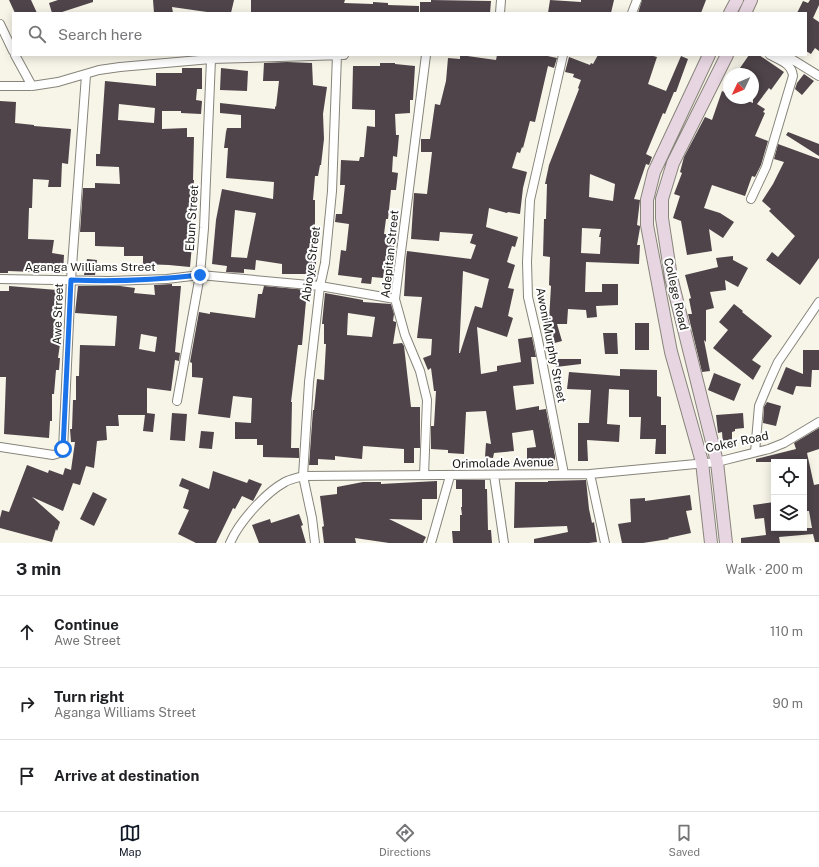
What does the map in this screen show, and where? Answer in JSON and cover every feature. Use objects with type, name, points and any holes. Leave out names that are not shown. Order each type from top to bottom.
[{"type":"main road","points":[[730,12],[736,0]]},
{"type":"main road","points":[[745,12],[751,0]]},
{"type":"main road","name":"College Road","points":[[709,56],[654,172],[647,200],[647,225],[671,352],[702,462],[711,543]]},
{"type":"main road","name":"College Road","points":[[725,56],[672,163],[662,198],[662,218],[669,266],[717,462],[726,543]]},
{"type":"street","points":[[500,12],[501,0]]},
{"type":"street","points":[[632,12],[637,0]]},
{"type":"street","points":[[0,24],[12,49]]},
{"type":"street","points":[[16,56],[32,86]]},
{"type":"street","points":[[0,86],[32,86],[58,82],[99,70],[120,67],[211,59],[275,56]]},
{"type":"street","name":"Abioye Street","points":[[315,543],[312,518],[303,476],[309,382],[320,286],[325,263],[332,191],[337,56]]},
{"type":"street","name":"Adepitan Street","points":[[424,475],[427,400],[420,371],[405,335],[395,299],[426,56]]},
{"type":"street","name":"Awoni Murphy Street","points":[[563,56],[530,200],[527,262],[528,297],[538,340],[564,474]]},
{"type":"street","points":[[751,200],[766,167],[793,76],[792,70],[788,65],[772,56]]},
{"type":"street","points":[[787,56],[819,76]]},
{"type":"street","name":"Ebun Street","points":[[178,401],[200,275],[204,228],[211,59]]},
{"type":"street","name":"Awe Street","points":[[0,448],[57,454],[63,449],[71,280],[86,75]]},
{"type":"street","name":"Aganga Williams Street","points":[[0,279],[109,282],[200,275],[320,286],[395,299]]},
{"type":"street","points":[[755,452],[759,406],[768,382],[778,362],[819,302]]},
{"type":"street","name":"Coker Road","points":[[702,462],[717,462],[769,450],[784,443],[819,422]]},
{"type":"street","name":"Orimolade Avenue","points":[[230,543],[244,520],[263,499],[285,482],[303,476],[590,474],[702,462]]},
{"type":"street","points":[[590,474],[605,543]]},
{"type":"street","points":[[494,475],[504,543]]},
{"type":"street","points":[[431,543],[450,476]]},
{"type":"building","points":[[9,0],[31,0],[37,12],[15,12]]},
{"type":"building","points":[[58,0],[93,0],[93,2],[62,12],[52,12],[49,3]]},
{"type":"building","points":[[153,0],[234,0],[231,12],[207,12],[172,7],[173,12],[154,12]]},
{"type":"building","points":[[251,0],[345,0],[344,3],[373,4],[373,2],[388,3],[388,5],[419,6],[419,12],[251,12]]},
{"type":"building","points":[[431,0],[491,1],[490,12],[420,12],[420,2],[431,2]]},
{"type":"building","points":[[550,0],[581,2],[581,0],[614,0],[611,12],[548,12]]},
{"type":"building","points":[[642,0],[706,0],[701,12],[638,12]]},
{"type":"building","points":[[810,0],[819,0],[819,5],[813,18],[819,22],[819,51],[815,48],[811,54],[807,52],[807,12],[798,12],[803,1],[808,3]]},
{"type":"building","points":[[460,56],[467,56],[496,60],[497,56],[548,56],[557,58],[554,68],[548,66],[535,122],[530,121],[523,148],[522,147],[520,153],[517,152],[512,168],[527,172],[523,188],[520,214],[507,213],[489,208],[486,227],[518,237],[515,247],[512,246],[507,262],[515,265],[508,288],[514,289],[508,316],[513,318],[507,337],[477,327],[481,374],[497,371],[497,366],[521,362],[518,339],[532,337],[536,357],[531,357],[534,384],[513,386],[516,410],[539,406],[539,410],[546,409],[555,463],[527,464],[527,448],[536,447],[533,430],[512,433],[514,451],[494,453],[493,458],[485,457],[486,443],[491,444],[486,411],[466,412],[464,454],[448,453],[448,450],[431,449],[431,426],[434,426],[436,391],[434,391],[431,368],[428,370],[423,358],[431,355],[432,339],[417,338],[422,297],[404,296],[407,251],[471,259],[476,245],[470,243],[473,234],[440,232],[439,241],[411,239],[414,193],[427,194],[432,152],[421,152],[421,139],[430,139],[435,104],[440,105],[446,81],[448,58],[460,59]],"holes":[[[463,271],[489,279],[482,308],[475,306],[459,353]]]},
{"type":"building","points":[[597,56],[657,57],[648,84],[666,91],[681,56],[688,59],[676,92],[674,92],[665,114],[663,113],[646,154],[652,157],[649,165],[646,164],[634,199],[640,200],[637,225],[640,226],[637,245],[640,245],[639,264],[586,262],[585,292],[602,292],[602,284],[618,284],[618,305],[596,306],[597,317],[587,318],[586,310],[568,309],[567,324],[557,324],[562,341],[551,344],[544,321],[549,320],[551,286],[549,285],[550,257],[543,256],[547,184],[545,184],[549,165],[579,89],[581,80],[573,77],[574,74],[565,72],[569,57],[590,65],[591,63],[593,64]],"holes":[[[590,174],[615,184],[613,201],[589,197]],[[582,228],[601,229],[599,237],[601,237],[600,254],[581,253]]]},
{"type":"building","points":[[748,56],[760,56],[784,72],[771,90],[769,88],[759,101],[759,68],[740,68]]},
{"type":"building","points":[[264,63],[312,63],[313,85],[327,87],[323,114],[324,139],[321,165],[318,176],[315,176],[313,200],[315,200],[315,223],[309,253],[316,253],[316,274],[282,274],[282,264],[256,260],[255,270],[244,269],[244,273],[226,272],[227,266],[212,264],[216,220],[222,189],[273,199],[274,182],[226,178],[228,148],[224,148],[226,132],[227,128],[241,128],[241,115],[220,113],[220,103],[275,109],[279,81],[263,81]],"holes":[[[235,210],[256,213],[247,258],[231,257]]]},
{"type":"building","points":[[380,63],[395,63],[415,66],[413,100],[410,100],[410,113],[395,114],[396,135],[399,135],[397,157],[393,156],[392,172],[398,173],[396,190],[391,190],[388,219],[386,219],[384,234],[394,235],[394,249],[396,250],[395,258],[386,257],[383,278],[372,277],[371,284],[361,283],[362,278],[338,275],[341,250],[346,251],[349,224],[335,222],[336,214],[342,214],[345,185],[340,185],[341,160],[359,161],[360,157],[364,157],[367,126],[375,127],[375,110],[352,109],[353,66],[380,66]]},
{"type":"building","points":[[182,68],[202,68],[202,89],[197,89],[196,100],[202,101],[201,114],[181,113],[181,111],[162,111],[162,129],[187,128],[187,137],[194,137],[194,180],[190,234],[193,234],[190,267],[143,264],[143,256],[124,256],[124,247],[95,246],[95,232],[80,232],[83,188],[95,188],[95,183],[120,184],[119,167],[96,166],[96,154],[100,154],[105,81],[156,86],[156,73],[182,73]],"holes":[[[119,104],[155,108],[154,123],[118,120]]]},
{"type":"building","points":[[221,68],[248,71],[247,91],[220,90]]},
{"type":"building","points":[[804,74],[814,81],[802,95],[795,89],[797,83]]},
{"type":"building","points":[[722,91],[723,104],[757,104],[765,109],[763,112],[765,113],[755,136],[768,141],[761,165],[755,177],[752,176],[745,196],[712,185],[704,208],[720,213],[734,222],[723,238],[709,229],[712,251],[687,255],[681,221],[673,218],[680,196],[674,194],[682,173],[680,172],[684,157],[705,117],[712,120]]},
{"type":"building","points":[[0,101],[16,102],[15,123],[71,129],[68,164],[62,163],[61,187],[48,187],[49,180],[33,179],[32,208],[29,208],[28,239],[54,240],[52,253],[64,255],[63,273],[8,271],[8,273],[0,273]]},
{"type":"building","points":[[788,132],[819,144],[819,156],[786,135]]},
{"type":"building","points":[[778,144],[819,159],[819,258],[800,285],[766,260],[772,252],[778,257],[795,236],[769,211],[771,209],[762,201],[773,184],[784,162],[774,159]]},
{"type":"building","points":[[733,256],[733,260],[748,268],[738,287],[725,280],[726,290],[710,292],[714,308],[706,310],[706,342],[704,340],[710,371],[702,372],[688,314],[692,314],[689,299],[691,298],[685,275],[718,267],[716,258]]},
{"type":"building","points":[[87,259],[97,260],[95,275],[84,275]]},
{"type":"building","points":[[172,284],[172,286],[181,286],[175,352],[180,353],[179,361],[175,360],[171,391],[147,388],[147,413],[155,414],[153,432],[143,431],[145,415],[118,415],[119,426],[106,426],[107,440],[97,441],[94,468],[86,466],[80,485],[73,483],[63,511],[32,497],[60,522],[52,542],[0,528],[2,510],[9,512],[27,465],[48,473],[49,470],[63,475],[65,468],[71,470],[75,442],[71,442],[70,429],[72,429],[73,400],[76,400],[76,376],[79,376],[80,345],[115,346],[117,316],[75,313],[78,286],[120,286],[135,288],[134,293],[155,295],[154,285]],"holes":[[[141,334],[157,337],[155,352],[139,349]]]},
{"type":"building","points":[[9,286],[57,290],[54,343],[60,344],[58,358],[60,358],[59,370],[56,370],[54,394],[52,394],[52,421],[50,421],[49,438],[4,434],[6,377],[0,377],[0,291],[9,291]]},
{"type":"building","points":[[264,286],[307,290],[302,345],[298,345],[291,402],[291,448],[299,448],[299,458],[263,457],[263,445],[257,445],[257,439],[235,439],[235,422],[251,423],[252,398],[233,396],[230,418],[198,414],[203,378],[192,377],[192,363],[190,362],[199,312],[255,318],[258,294],[262,294]]},
{"type":"building","points":[[325,293],[363,300],[363,302],[391,304],[394,314],[393,321],[396,322],[393,344],[402,343],[404,346],[411,407],[420,407],[420,448],[414,448],[414,463],[404,463],[404,449],[363,446],[362,459],[335,456],[335,460],[318,459],[318,465],[309,465],[317,379],[324,380],[326,344],[324,344],[324,324],[322,324]],"holes":[[[348,313],[375,317],[372,337],[347,335]]]},
{"type":"building","points":[[734,304],[772,336],[752,360],[761,366],[753,380],[713,348],[728,330],[719,322]]},
{"type":"building","points":[[635,323],[649,323],[649,350],[635,350]]},
{"type":"building","points":[[603,333],[617,333],[618,354],[605,354]]},
{"type":"building","points":[[803,350],[819,350],[819,370],[812,370],[811,387],[796,386],[793,395],[777,389],[786,367],[803,374]]},
{"type":"building","points":[[555,359],[581,359],[581,364],[556,367]]},
{"type":"building","points":[[620,369],[657,370],[657,396],[661,397],[661,425],[666,425],[666,454],[655,454],[656,439],[640,439],[641,417],[629,417],[629,390],[609,389],[607,424],[620,425],[619,442],[587,440],[588,461],[578,461],[578,423],[589,423],[591,390],[567,389],[569,372],[620,376]]},
{"type":"building","points":[[714,373],[741,384],[734,401],[708,390]]},
{"type":"building","points":[[767,402],[781,406],[776,426],[763,423],[764,407]]},
{"type":"building","points":[[172,413],[187,414],[185,441],[170,440]]},
{"type":"building","points":[[743,413],[744,428],[735,429],[735,431],[732,432],[732,444],[723,444],[722,432],[718,433],[716,415]]},
{"type":"building","points":[[819,428],[819,449],[807,453],[814,485],[819,484],[819,542],[815,542],[813,534],[779,537],[780,543],[741,543],[741,538],[766,535],[764,518],[755,519],[753,505],[771,502],[771,531],[807,531],[807,528],[812,528],[809,511],[807,511],[807,459],[771,459],[771,462],[756,462],[756,459],[796,449],[794,443]]},
{"type":"building","points":[[201,431],[214,432],[212,449],[199,448]]},
{"type":"building","points":[[213,471],[247,483],[249,479],[262,484],[253,501],[242,496],[235,509],[233,508],[216,543],[196,543],[178,534],[189,510],[183,508],[189,490],[179,486],[182,478],[209,489]]},
{"type":"building","points":[[456,480],[485,480],[485,489],[487,489],[488,530],[491,530],[492,543],[453,543],[452,531],[460,531],[460,515],[462,515],[462,489],[456,489]]},
{"type":"building","points":[[586,480],[589,509],[592,523],[594,522],[597,542],[534,543],[534,539],[568,532],[567,526],[514,528],[515,482]]},
{"type":"building","points":[[437,481],[437,499],[422,499],[422,520],[389,519],[426,537],[423,543],[389,543],[355,538],[356,543],[324,543],[322,527],[324,526],[320,496],[337,494],[337,487],[363,482],[381,482],[381,484]]},
{"type":"building","points":[[93,492],[107,499],[94,526],[80,519]]},
{"type":"building","points":[[690,495],[692,510],[686,511],[691,533],[668,538],[669,539],[643,543],[622,543],[618,524],[631,522],[630,499],[645,498],[645,501]]},
{"type":"building","points":[[299,514],[303,525],[301,526],[306,543],[259,543],[252,525],[270,519],[271,523]]},
{"type":"route","points":[[63,449],[71,280],[109,282],[200,275]]}]
